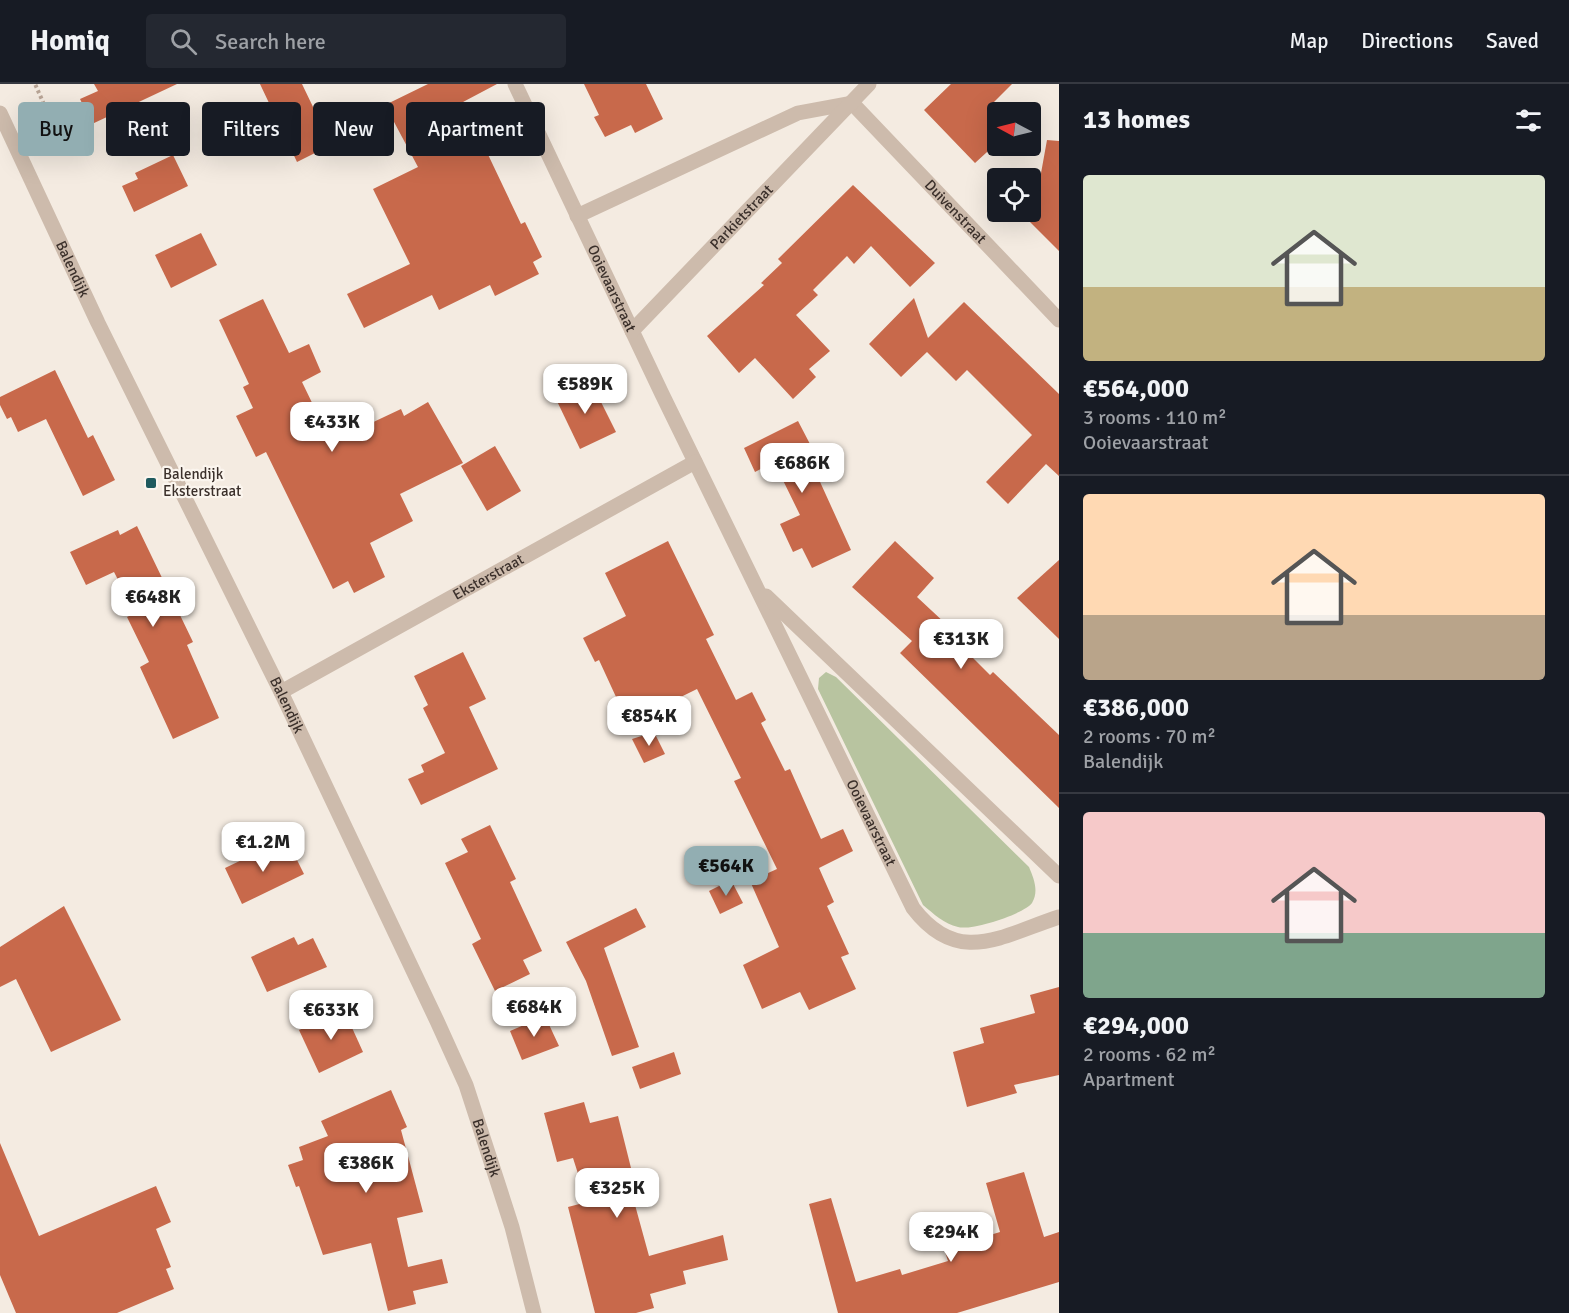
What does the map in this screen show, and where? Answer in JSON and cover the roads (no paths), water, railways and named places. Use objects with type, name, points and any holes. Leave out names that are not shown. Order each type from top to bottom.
[{"type":"street","name":"Ooievaarstraat","points":[[515,84],[632,331],[914,908],[926,925],[941,936],[962,944],[984,942],[1059,917]]},
{"type":"street","name":"Parkietstraat","points":[[632,331],[869,84]]},
{"type":"street","points":[[577,216],[798,113],[852,103]]},
{"type":"street","name":"Duivenstraat","points":[[852,103],[1059,320]]},
{"type":"street","name":"Balendijk","points":[[0,113],[103,333],[281,692],[466,1085],[512,1227],[534,1313]]},
{"type":"street","name":"Eksterstraat","points":[[281,692],[696,462]]},
{"type":"street","name":"Ooievaarstraat","points":[[759,590],[1059,876]]},
{"type":"place","name":"Balendijk Eksterstraat","points":[[151,483]]}]
